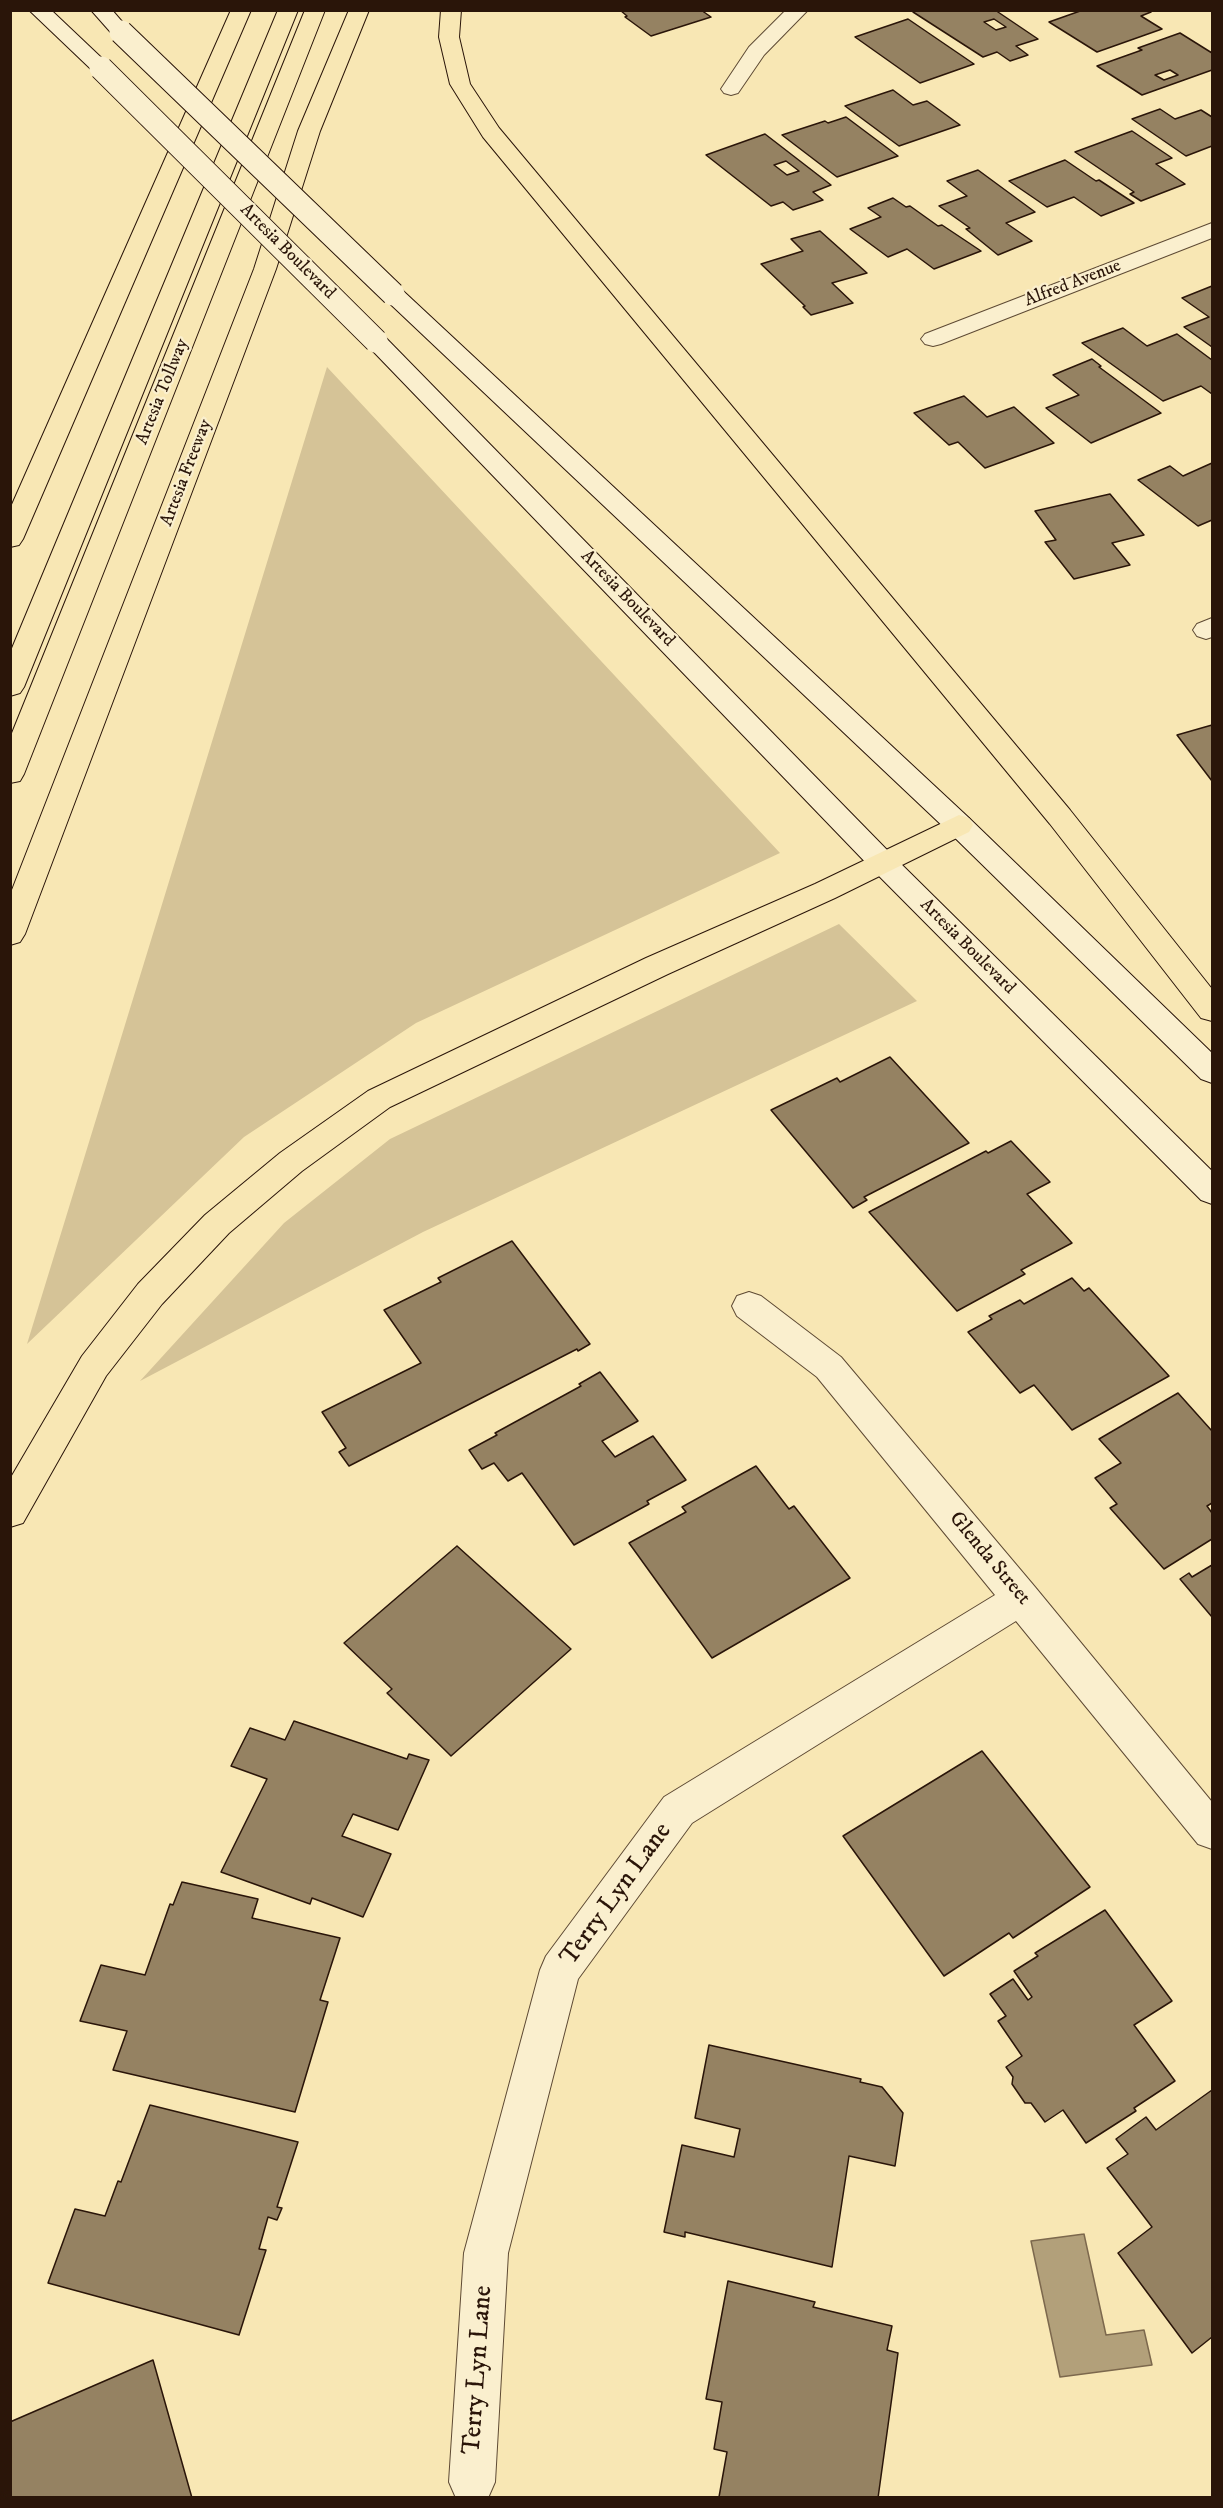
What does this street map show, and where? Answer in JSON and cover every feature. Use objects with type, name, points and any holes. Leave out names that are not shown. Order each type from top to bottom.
[{"type":"highway","points":[[10,539],[242,10]]},
{"type":"highway","name":"Artesia Tollway","points":[[10,687],[288,10]]},
{"type":"highway","name":"Artesia Tollway","points":[[10,774],[315,10]]},
{"type":"highway","name":"Artesia Freeway","points":[[10,934],[264,269],[309,131],[359,10]]},
{"type":"highway","points":[[451,10],[449,37],[460,84],[491,132],[1060,817],[1212,1010]]},
{"type":"highway","points":[[10,1512],[94,1366],[150,1294],[217,1224],[291,1162],[379,1099],[657,966],[825,891],[881,861],[958,825]]},
{"type":"main road","name":"Artesia Boulevard","points":[[39,10],[101,68],[376,341],[881,861],[1212,1191]]},
{"type":"main road","points":[[101,10],[121,32],[393,294],[958,825],[1212,1071]]},
{"type":"main road","points":[[731,90],[756,51],[798,10]]},
{"type":"main road","name":"Alfred Avenue","points":[[933,339],[1212,230]]},
{"type":"main road","name":"Glenda Street","points":[[749,1306],[829,1367],[1212,1831]]},
{"type":"main road","name":"Terry Lyn Lane","points":[[472,2482],[486,2253],[560,1970],[678,1810],[1022,1598]]},
{"type":"shaded area","points":[[327,367],[780,853],[416,1023],[244,1137],[27,1344]]},
{"type":"shaded area","points":[[839,924],[917,1001],[423,1232],[140,1381],[284,1223],[390,1139]]},
{"type":"shaded area","points":[[1084,2234],[1106,2335],[1144,2330],[1152,2365],[1060,2377],[1031,2241]]},
{"type":"building","points":[[620,10],[701,10],[711,17],[651,36],[625,17],[627,16]]},
{"type":"building","points":[[918,10],[995,10],[1038,39],[1016,46],[1028,55],[1010,61],[997,52],[983,57],[913,12]],"holes":[[[994,19],[1006,27],[996,30],[984,22]]]},
{"type":"building","points":[[1083,10],[1148,10],[1151,12],[1141,16],[1162,29],[1097,52],[1049,22]]},
{"type":"building","points":[[908,19],[974,64],[920,83],[855,37]]},
{"type":"building","points":[[1180,33],[1212,53],[1212,70],[1142,95],[1097,66],[1142,50],[1138,48]],"holes":[[[1170,70],[1178,75],[1164,80],[1155,75]]]},
{"type":"building","points":[[893,90],[913,105],[927,101],[960,125],[899,146],[845,106]]},
{"type":"building","points":[[1160,109],[1175,119],[1201,110],[1212,117],[1212,146],[1186,156],[1132,119]]},
{"type":"building","points":[[846,117],[898,156],[837,177],[782,135],[825,121],[828,123]]},
{"type":"building","points":[[1132,131],[1172,158],[1156,164],[1185,184],[1141,201],[1130,194],[1134,192],[1075,152]]},
{"type":"building","points":[[765,134],[831,185],[813,192],[823,200],[793,210],[783,202],[771,206],[706,155]],"holes":[[[786,161],[799,171],[787,175],[774,165]]]},
{"type":"building","points":[[1065,160],[1134,203],[1101,216],[1074,197],[1047,207],[1009,181]]},
{"type":"building","points":[[978,170],[1035,212],[1006,223],[1032,241],[998,255],[966,229],[970,228],[939,206],[967,196],[947,181]]},
{"type":"building","points":[[893,198],[906,207],[910,206],[938,226],[942,225],[981,251],[934,269],[907,249],[888,257],[850,229],[881,217],[868,208]]},
{"type":"building","points":[[820,231],[867,273],[832,283],[853,303],[811,315],[803,307],[805,306],[761,264],[803,251],[791,239]]},
{"type":"building","points":[[1212,286],[1212,347],[1184,327],[1209,317],[1182,298]]},
{"type":"building","points":[[1123,328],[1147,346],[1177,334],[1212,360],[1212,394],[1201,386],[1163,401],[1082,343]]},
{"type":"building","points":[[1092,359],[1101,366],[1099,367],[1161,413],[1091,443],[1046,408],[1079,395],[1053,375]]},
{"type":"building","points":[[964,396],[987,417],[1014,407],[1054,443],[985,468],[958,442],[949,445],[914,413]]},
{"type":"building","points":[[1212,463],[1212,520],[1198,526],[1138,480],[1170,466],[1183,476]]},
{"type":"building","points":[[1110,494],[1144,535],[1112,543],[1130,565],[1074,579],[1045,542],[1056,540],[1035,511]]},
{"type":"building","points":[[1212,725],[1212,781],[1177,735]]},
{"type":"building","points":[[890,1057],[969,1143],[864,1197],[867,1200],[853,1208],[771,1110],[837,1078],[840,1082]]},
{"type":"building","points":[[1011,1141],[1050,1182],[1027,1194],[1072,1243],[1021,1270],[1025,1274],[957,1311],[869,1212],[986,1151],[988,1153]]},
{"type":"building","points":[[512,1241],[590,1344],[349,1466],[339,1452],[346,1448],[322,1412],[421,1363],[384,1310],[441,1282],[438,1278]]},
{"type":"building","points":[[1072,1278],[1084,1291],[1089,1288],[1169,1376],[1072,1430],[1034,1385],[1020,1393],[968,1332],[992,1319],[989,1316],[1020,1300],[1024,1304]]},
{"type":"building","points":[[600,1372],[638,1421],[602,1441],[615,1457],[653,1436],[686,1480],[647,1501],[649,1504],[574,1545],[522,1473],[508,1481],[494,1463],[482,1469],[469,1450],[497,1435],[495,1433],[581,1386],[579,1384]]},
{"type":"building","points":[[1178,1393],[1212,1431],[1212,1503],[1207,1506],[1212,1513],[1212,1539],[1164,1569],[1110,1508],[1117,1504],[1095,1478],[1121,1463],[1099,1439]]},
{"type":"building","points":[[756,1466],[789,1509],[794,1506],[850,1578],[712,1658],[629,1543],[686,1512],[682,1507]]},
{"type":"building","points":[[457,1546],[571,1649],[451,1756],[387,1693],[392,1689],[344,1643]]},
{"type":"building","points":[[1212,1565],[1212,1617],[1180,1579],[1189,1573],[1192,1577]]},
{"type":"building","points":[[294,1721],[407,1759],[409,1754],[429,1760],[398,1830],[353,1814],[342,1836],[391,1854],[363,1917],[312,1898],[310,1904],[221,1872],[267,1779],[231,1766],[250,1728],[285,1740]]},
{"type":"building","points":[[982,1751],[1090,1887],[1013,1938],[1009,1933],[944,1976],[843,1836]]},
{"type":"building","points":[[182,1882],[258,1899],[252,1918],[340,1938],[320,2000],[328,2002],[295,2112],[113,2070],[127,2031],[80,2021],[101,1965],[145,1975],[170,1904],[173,1905]]},
{"type":"building","points":[[1105,1910],[1172,2001],[1134,2025],[1175,2081],[1134,2108],[1136,2111],[1086,2143],[1063,2110],[1045,2122],[1031,2103],[1025,2103],[1012,2084],[1013,2077],[1006,2067],[1022,2056],[998,2021],[1006,2016],[990,1994],[1013,1979],[1028,2000],[1032,1997],[1014,1971],[1038,1956],[1035,1953]]},
{"type":"building","points":[[709,2045],[861,2079],[860,2082],[882,2087],[903,2113],[895,2166],[849,2156],[832,2267],[685,2232],[685,2237],[664,2232],[682,2145],[734,2157],[740,2129],[695,2118]]},
{"type":"building","points":[[1212,2090],[1212,2337],[1192,2353],[1118,2253],[1152,2227],[1107,2168],[1128,2154],[1116,2139],[1146,2117],[1156,2130]]},
{"type":"building","points":[[150,2105],[298,2142],[277,2207],[282,2208],[277,2220],[268,2217],[259,2249],[266,2250],[239,2335],[48,2283],[75,2209],[105,2216],[118,2181],[121,2182]]},
{"type":"building","points":[[728,2281],[815,2302],[813,2307],[892,2326],[887,2350],[898,2353],[878,2498],[719,2497],[727,2452],[714,2449],[722,2402],[706,2399]]},
{"type":"building","points":[[153,2360],[192,2498],[10,2498],[10,2422]]}]
